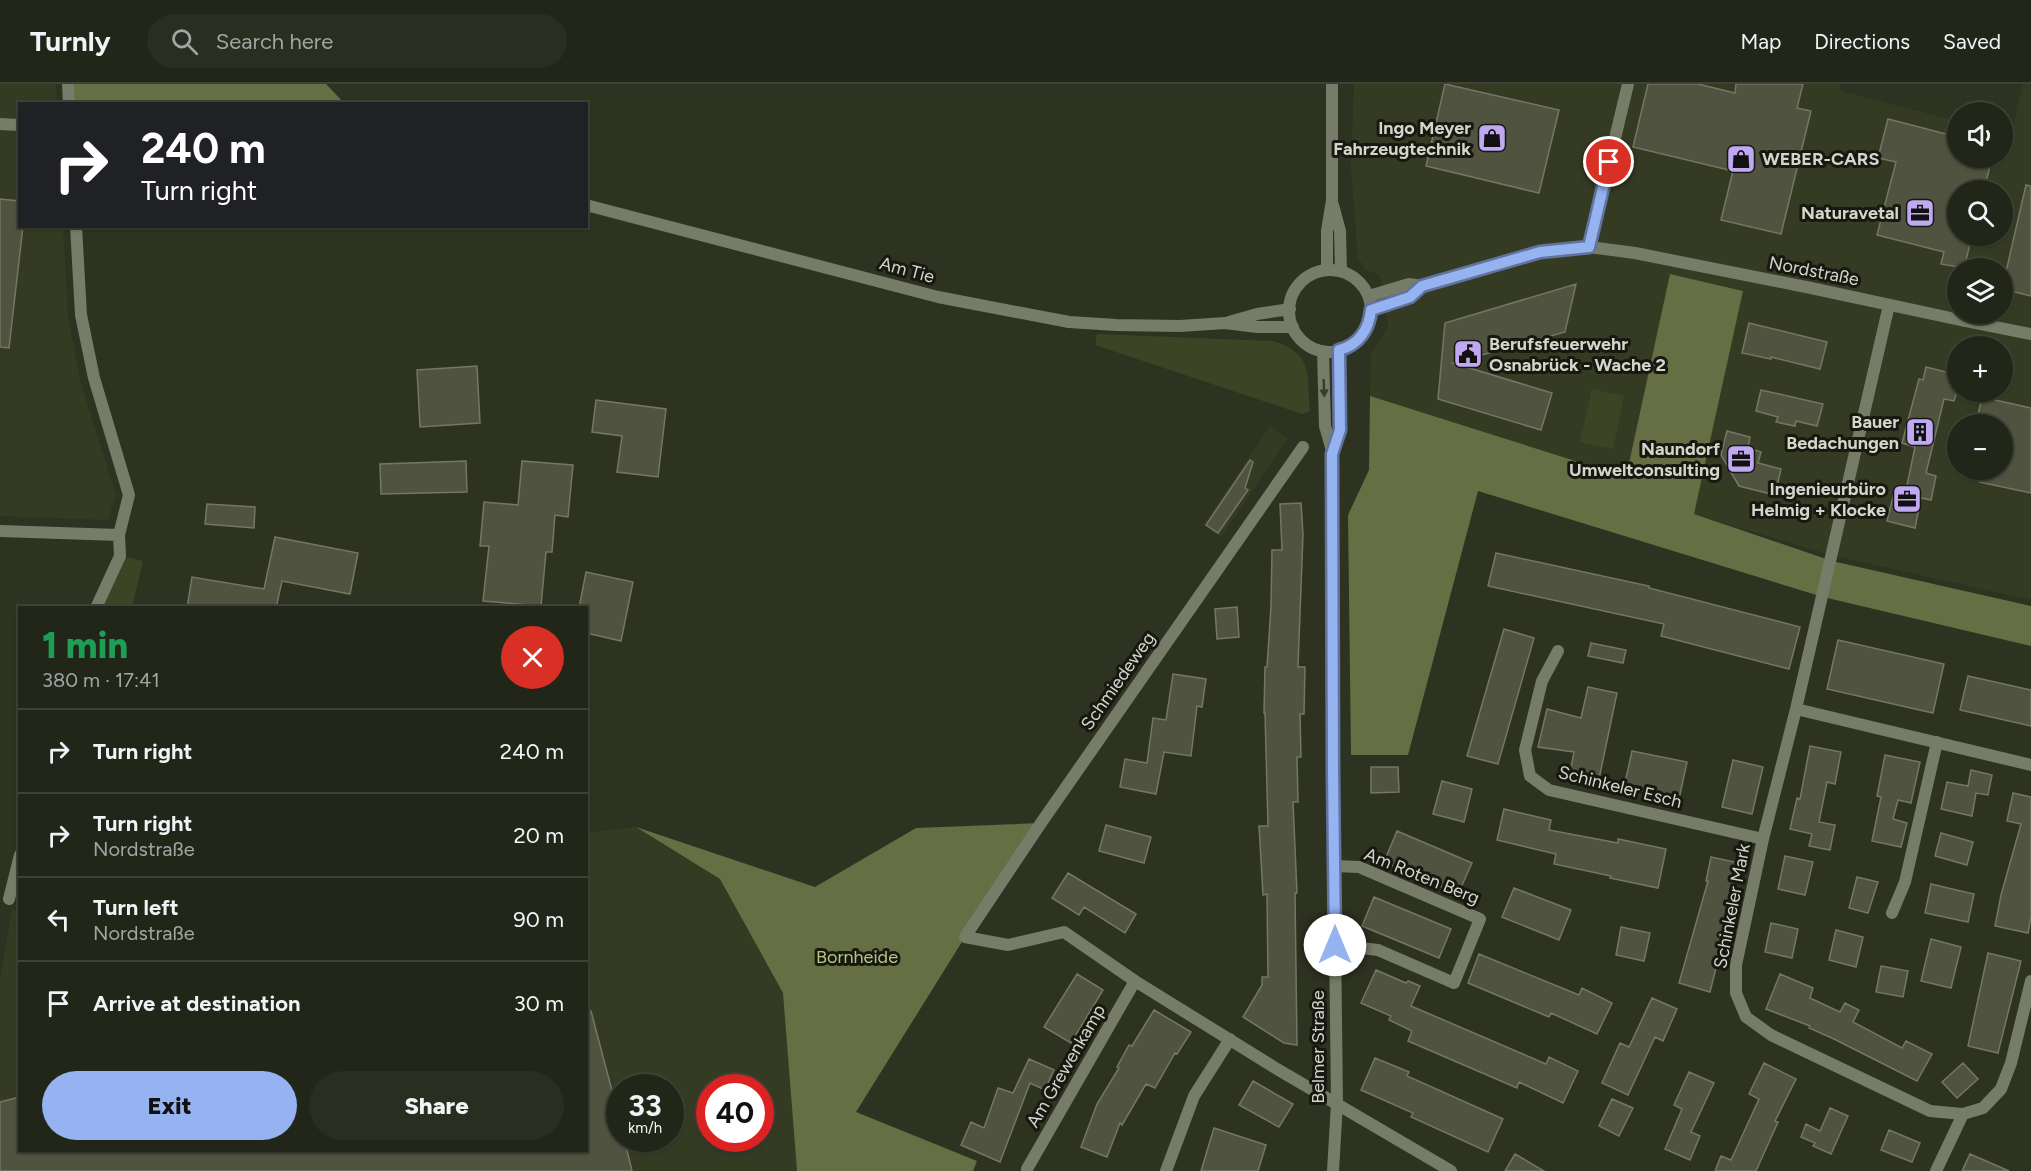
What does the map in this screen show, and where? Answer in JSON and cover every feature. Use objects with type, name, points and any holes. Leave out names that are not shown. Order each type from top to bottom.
[{"type":"street","points":[[68,84],[69,102]]},
{"type":"street","points":[[1327,270],[1327,231],[1332,201],[1332,84]]},
{"type":"street","points":[[1589,247],[1628,84]]},
{"type":"street","points":[[0,124],[18,125]]},
{"type":"street","points":[[1332,201],[1340,231],[1341,271]]},
{"type":"street","name":"Am Tie","points":[[588,206],[938,297],[1069,322],[1293,327]]},
{"type":"street","points":[[76,228],[81,315],[94,378],[129,495],[119,535],[120,556],[97,606]]},
{"type":"street","name":"Nordstraße","points":[[1369,296],[1409,284],[1422,286],[1540,252],[1589,247],[1635,253],[2031,334]]},
{"type":"street","points":[[1341,271],[1362,284],[1369,296],[1370,323],[1363,336],[1347,348],[1323,351],[1300,339],[1293,327],[1291,301],[1296,288],[1305,279],[1317,272],[1341,271]]},
{"type":"street","name":"Nordstraße","points":[[1371,310],[1410,297],[1422,286]]},
{"type":"street","name":"Schinkeler Mark","points":[[1890,305],[1796,709],[1763,839],[1736,965],[1736,993],[1746,1017],[1771,1035],[1930,1111],[1963,1114]]},
{"type":"street","name":"Am Tie","points":[[1225,324],[1257,314],[1290,309]]},
{"type":"street","name":"Belmer Straße","points":[[1332,454],[1340,430],[1339,350]]},
{"type":"street","name":"Belmer Straße","points":[[1323,351],[1325,426],[1332,454],[1337,1103],[1333,1171]]},
{"type":"street","name":"Schmiedeweg","points":[[1136,981],[1064,932],[1008,945],[965,937],[1041,823],[1303,447]]},
{"type":"street","points":[[0,531],[119,535]]},
{"type":"street","name":"Schinkeler Esch","points":[[1558,651],[1542,681],[1525,750],[1530,776],[1549,790],[1763,839]]},
{"type":"street","points":[[1796,709],[2031,765]]},
{"type":"street","points":[[1892,913],[1905,882],[1937,742]]},
{"type":"street","points":[[9,899],[18,863]]},
{"type":"street","name":"Am Roten Berg","points":[[1335,866],[1359,867],[1480,919],[1454,983],[1378,950],[1335,945]]},
{"type":"street","points":[[1136,981],[1277,1069],[1451,1171]]},
{"type":"street","name":"Am Grewenkamp","points":[[1027,1169],[1136,981]]},
{"type":"street","points":[[1936,1171],[1963,1114],[1983,1107],[2001,1089],[2011,1063],[2031,981]]},
{"type":"street","points":[[1166,1171],[1194,1096],[1230,1039]]},
{"type":"shaded area","points":[[0,84],[56,84],[57,102],[18,102],[18,228],[63,228],[68,316],[80,381],[116,495],[108,520],[0,516]]},
{"type":"shaded area","points":[[1354,84],[1840,84],[1840,91],[1947,118],[1947,168],[2013,168],[2013,126],[2023,84],[2031,84],[2031,600],[1831,555],[1694,514],[1743,291],[1670,274],[1626,477],[1370,396],[1371,355],[1388,326],[1380,275],[1366,270],[1358,258],[1351,168]]},
{"type":"shaded area","points":[[1097,334],[1273,341],[1296,352],[1302,359],[1308,376],[1310,411],[1302,414],[1095,345]]},
{"type":"shaded area","points":[[1592,389],[1624,396],[1613,449],[1580,442]]},
{"type":"shaded area","points":[[1270,426],[1288,438],[1221,537],[1203,525]]},
{"type":"shaded area","points":[[120,556],[143,561],[132,606],[97,606]]},
{"type":"shaded area","points":[[636,827],[720,879],[783,993],[797,1171],[0,1171],[0,981],[12,910],[18,910],[18,1152],[588,1152],[588,833]]},
{"type":"green space","points":[[68,84],[326,84],[343,102],[69,102]]},
{"type":"green space","points":[[1670,274],[1743,291],[1694,514],[1832,561],[2031,606],[2031,646],[1823,597],[1478,491],[1408,755],[1351,755],[1348,515],[1369,470],[1370,396],[1626,477]]},
{"type":"green space","name":"Bornheide","points":[[1041,823],[965,937],[856,1112],[977,1161],[973,1171],[797,1171],[783,993],[720,879],[636,827],[815,887],[916,828]]},
{"type":"building","name":"Ingo Meyer Fahrzeugtechnik","points":[[1445,84],[1559,110],[1539,193],[1426,166]]},
{"type":"building","name":"WEBER-CARS","points":[[1648,84],[1698,84],[1735,93],[1736,84],[1803,84],[1797,108],[1811,111],[1781,234],[1721,220],[1733,171],[1633,147]]},
{"type":"building","name":"Naturavetal","points":[[1888,119],[1947,134],[1947,168],[1990,168],[1986,180],[1947,180],[1947,246],[1970,246],[1966,258],[1947,258],[1947,265],[1941,264],[1944,252],[1877,235],[1896,162],[1878,158]]},
{"type":"building","points":[[2026,185],[2031,186],[2031,296],[2013,292],[2013,258],[2009,258]]},
{"type":"building","points":[[0,199],[18,201],[18,228],[23,228],[9,348],[0,347]]},
{"type":"building","points":[[1576,284],[1565,332],[1453,363],[1552,393],[1541,430],[1438,399],[1445,323]]},
{"type":"building","points":[[1749,323],[1827,342],[1820,369],[1771,357],[1771,359],[1742,353]]},
{"type":"building","points":[[477,366],[480,423],[420,427],[417,370]]},
{"type":"building","points":[[1926,367],[1947,372],[1947,400],[1944,399],[1926,473],[1936,476],[1931,500],[1921,498],[1915,528],[1887,521],[1894,493],[1905,495],[1915,447],[1902,443],[1919,379],[1923,380]]},
{"type":"building","points":[[1761,390],[1823,404],[1817,426],[1796,421],[1795,426],[1776,422],[1778,417],[1756,411]]},
{"type":"building","points":[[596,400],[666,409],[658,477],[617,472],[622,436],[592,432]]},
{"type":"building","points":[[1981,402],[2004,402],[2031,408],[2031,493],[1979,482],[1980,480],[2013,480],[2013,414],[1978,414]]},
{"type":"building","name":"Naundorf Umweltconsulting","points":[[1727,431],[1750,437],[1748,448],[1761,452],[1758,463],[1781,469],[1775,495],[1739,486],[1721,455]]},
{"type":"building","points":[[1250,460],[1253,462],[1245,488],[1248,490],[1218,533],[1206,525]]},
{"type":"building","points":[[466,461],[467,492],[381,494],[380,464]]},
{"type":"building","points":[[522,461],[573,465],[568,517],[555,515],[552,552],[546,552],[541,606],[483,601],[489,546],[480,546],[484,502],[518,505]]},
{"type":"building","points":[[1301,503],[1303,534],[1298,667],[1305,667],[1304,714],[1300,714],[1301,757],[1297,757],[1298,802],[1293,802],[1297,893],[1295,893],[1297,1045],[1284,1043],[1243,1017],[1262,985],[1262,977],[1268,977],[1267,894],[1263,895],[1259,826],[1268,826],[1264,713],[1272,550],[1282,550],[1280,504]]},
{"type":"building","points":[[207,504],[255,507],[254,528],[205,524]]},
{"type":"building","points":[[275,537],[358,553],[350,594],[282,581],[276,606],[187,606],[192,577],[264,589]]},
{"type":"building","points":[[1496,553],[1649,586],[1649,588],[1800,627],[1789,669],[1661,636],[1664,624],[1488,586]]},
{"type":"building","points":[[586,572],[633,582],[621,641],[588,633],[588,606],[579,606]]},
{"type":"building","points":[[1237,607],[1239,637],[1217,639],[1215,609]]},
{"type":"building","points":[[1504,629],[1534,638],[1498,764],[1467,756]]},
{"type":"building","points":[[1838,640],[1944,664],[1933,713],[1827,689]]},
{"type":"building","points":[[1591,643],[1626,650],[1623,663],[1588,656]]},
{"type":"building","points":[[1173,674],[1206,679],[1202,707],[1197,706],[1191,756],[1164,752],[1156,794],[1120,787],[1125,759],[1147,763],[1153,718],[1166,720]]},
{"type":"building","points":[[1968,676],[2031,690],[2031,726],[1960,710]]},
{"type":"building","points":[[1588,687],[1617,693],[1599,779],[1570,773],[1574,752],[1538,747],[1547,709],[1581,718]]},
{"type":"building","points":[[1810,746],[1841,752],[1835,784],[1827,782],[1819,822],[1835,825],[1830,850],[1809,846],[1812,834],[1790,829],[1797,798],[1800,799]]},
{"type":"building","points":[[1632,751],[1687,762],[1679,799],[1624,787]]},
{"type":"building","points":[[1885,755],[1920,762],[1911,803],[1898,800],[1893,819],[1907,823],[1901,847],[1872,841],[1881,797],[1877,796]]},
{"type":"building","points":[[1733,760],[1763,767],[1752,814],[1722,807]]},
{"type":"building","points":[[1371,767],[1398,767],[1399,792],[1371,793]]},
{"type":"building","points":[[1971,770],[1992,775],[1988,795],[1976,793],[1972,816],[1941,809],[1947,782],[1968,786]]},
{"type":"building","points":[[1442,781],[1472,789],[1464,822],[1433,814]]},
{"type":"building","points":[[2013,793],[2031,797],[2031,917],[2028,933],[1995,926],[2001,895],[2021,824],[2007,821]]},
{"type":"building","points":[[1504,809],[1551,820],[1549,830],[1618,843],[1618,839],[1666,849],[1658,888],[1554,864],[1556,854],[1497,840]]},
{"type":"building","points":[[1106,825],[1151,837],[1144,863],[1099,851]]},
{"type":"building","points":[[1397,831],[1472,863],[1458,894],[1384,862]]},
{"type":"building","points":[[1941,833],[1973,842],[1967,865],[1935,856]]},
{"type":"building","points":[[1785,856],[1813,862],[1805,895],[1778,889]]},
{"type":"building","points":[[1711,857],[1739,863],[1728,903],[1731,904],[1710,992],[1679,983],[1708,881],[1706,881]]},
{"type":"building","points":[[1068,873],[1136,914],[1125,933],[1084,907],[1079,915],[1052,898]]},
{"type":"building","points":[[1857,877],[1878,882],[1868,913],[1849,908]]},
{"type":"building","points":[[1931,884],[1974,894],[1968,922],[1925,913]]},
{"type":"building","points":[[1514,888],[1571,910],[1559,940],[1502,917]]},
{"type":"building","points":[[1374,897],[1451,929],[1439,958],[1362,926]]},
{"type":"building","points":[[1771,923],[1798,929],[1792,958],[1765,952]]},
{"type":"building","points":[[1621,927],[1650,933],[1644,961],[1616,955]]},
{"type":"building","points":[[1836,930],[1863,937],[1856,967],[1829,960]]},
{"type":"building","points":[[1931,939],[1961,947],[1951,988],[1921,981]]},
{"type":"building","points":[[1988,953],[2021,961],[1998,1053],[1968,1046]]},
{"type":"building","points":[[1479,954],[1579,995],[1582,988],[1612,1003],[1597,1034],[1551,1013],[1549,1017],[1468,983]]},
{"type":"building","points":[[1881,966],[1908,971],[1903,997],[1876,992]]},
{"type":"building","points":[[1376,970],[1406,983],[1408,981],[1420,986],[1411,1006],[1546,1064],[1549,1057],[1578,1071],[1563,1103],[1519,1082],[1517,1088],[1408,1041],[1412,1031],[1389,1020],[1391,1016],[1361,1003]]},
{"type":"building","points":[[1077,974],[1103,990],[1071,1043],[1044,1027]]},
{"type":"building","points":[[1780,974],[1813,988],[1810,998],[1840,1012],[1845,1003],[1859,1010],[1853,1022],[1902,1048],[1906,1041],[1932,1054],[1917,1081],[1809,1028],[1810,1026],[1766,1009]]},
{"type":"building","points":[[1652,998],[1677,1009],[1663,1041],[1655,1037],[1628,1095],[1602,1083],[1620,1043],[1629,1047]]},
{"type":"building","points":[[1154,1010],[1191,1032],[1177,1054],[1175,1053],[1155,1088],[1146,1084],[1122,1125],[1120,1123],[1107,1157],[1081,1147],[1097,1104],[1119,1068],[1117,1067],[1129,1045],[1132,1046]]},
{"type":"building","points":[[591,1011],[608,1074],[606,1152],[627,1152],[632,1171],[0,1171],[0,1102],[18,1098],[18,1152],[588,1152],[588,1012]]},
{"type":"building","points":[[1375,1058],[1409,1072],[1407,1076],[1503,1119],[1488,1152],[1411,1117],[1413,1113],[1361,1090]]},
{"type":"building","points":[[1029,1059],[1054,1070],[1045,1090],[1030,1083],[1000,1162],[961,1145],[971,1122],[984,1128],[998,1088],[1013,1093]]},
{"type":"building","points":[[1764,1063],[1796,1079],[1775,1121],[1778,1122],[1756,1171],[1715,1171],[1721,1156],[1731,1160],[1759,1099],[1749,1094]]},
{"type":"building","points":[[1963,1063],[1978,1079],[1957,1098],[1942,1082]]},
{"type":"building","points":[[1689,1072],[1714,1083],[1691,1132],[1700,1136],[1690,1160],[1665,1149],[1682,1109],[1674,1105]]},
{"type":"building","points":[[1253,1081],[1293,1104],[1279,1127],[1239,1105]]},
{"type":"building","points":[[1612,1099],[1633,1108],[1619,1136],[1599,1126]]},
{"type":"building","points":[[1830,1108],[1848,1116],[1831,1154],[1813,1146],[1815,1143],[1801,1137],[1806,1124],[1820,1131]]},
{"type":"building","points":[[1214,1128],[1266,1145],[1258,1171],[1201,1171]]},
{"type":"building","points":[[1889,1130],[1920,1143],[1912,1162],[1881,1150]]},
{"type":"building","points":[[1515,1154],[1544,1171],[1505,1171]]},
{"type":"building","points":[[1970,1154],[2009,1171],[1962,1171]]},
{"type":"place","name":"Ingo Meyer Fahrzeugtechnik","points":[[1492,138]]},
{"type":"place","name":"WEBER-CARS","points":[[1741,159]]},
{"type":"place","name":"Naturavetal","points":[[1920,213]]},
{"type":"place","name":"Berufsfeuerwehr Osnabrück - Wache 2","points":[[1468,354]]},
{"type":"place","name":"Bauer Bedachungen","points":[[1920,432]]},
{"type":"place","name":"Naundorf Umweltconsulting","points":[[1741,459]]},
{"type":"place","name":"Ingenieurbüro Helmig + Klocke","points":[[1907,499]]},
{"type":"route","points":[[1335,945],[1332,454],[1340,430],[1339,350],[1347,348],[1363,336],[1370,323],[1371,310],[1410,297],[1422,286],[1540,252],[1589,247],[1609,162]]}]
